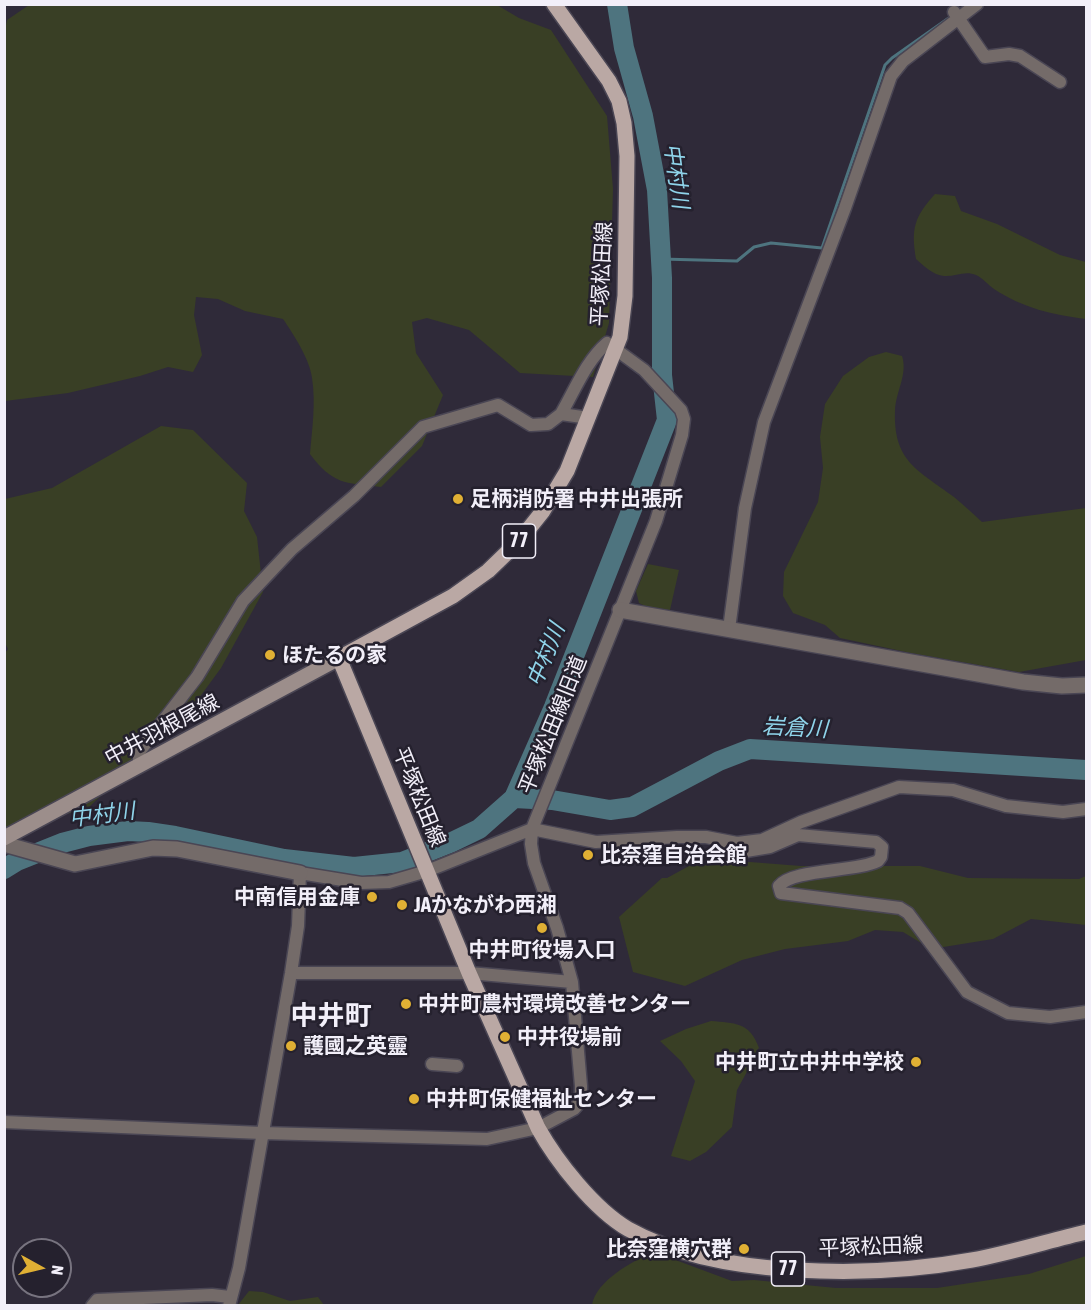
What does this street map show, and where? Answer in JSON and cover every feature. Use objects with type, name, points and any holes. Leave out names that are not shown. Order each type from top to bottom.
[{"type":"main road","name":"平塚松田線","points":[[554,4],[609,81],[624,123],[627,156],[625,296],[620,337],[567,471],[543,511],[512,549],[488,571],[453,596],[339,658],[469,973],[538,1128],[552,1152],[602,1209],[618,1222],[654,1242],[716,1260],[817,1271],[871,1271],[925,1267],[973,1260],[1086,1232]]},
{"type":"main road","name":"中井羽根尾線","points":[[8,843],[139,766],[339,658]]},
{"type":"street","points":[[729,629],[745,508],[764,422],[845,208],[891,76],[903,61],[956,15],[977,4]]},
{"type":"street","points":[[956,15],[985,57],[1009,54],[1020,56],[1060,82]]},
{"type":"street","points":[[139,766],[139,752],[198,677],[243,602],[292,549],[354,496],[423,427],[498,405],[531,425],[548,424],[561,414],[598,351],[607,343],[615,350]]},
{"type":"street","name":"平塚松田線旧道","points":[[538,1128],[574,1109],[581,1101],[582,1086],[572,981],[557,928],[534,863],[531,844],[532,829],[656,521],[682,435],[684,415],[648,375],[615,350]]},
{"type":"street","points":[[561,414],[589,418]]},
{"type":"street","points":[[620,610],[1023,682],[1086,685]]},
{"type":"street","points":[[8,843],[75,864],[153,848],[169,849],[361,883],[389,882],[532,829],[596,842],[677,837],[706,837],[737,843],[762,840],[801,822],[899,788],[951,790],[1006,806],[1063,812],[1086,809]]},
{"type":"street","points":[[725,840],[725,847],[730,850],[746,851],[770,847],[798,835],[876,842],[882,847],[883,852],[878,861],[855,868],[785,880],[779,886],[781,893],[905,910],[968,992],[1008,1013],[1050,1017],[1086,1012]]},
{"type":"street","points":[[92,1305],[98,1300],[212,1295],[229,1301],[239,1268],[291,973],[298,926],[300,873]]},
{"type":"street","points":[[291,973],[469,973],[572,981]]},
{"type":"street","points":[[432,1064],[457,1066]]},
{"type":"street","points":[[4,1122],[262,1133],[487,1139],[538,1128]]},
{"type":"green space","points":[[29,5],[497,5],[519,18],[551,30],[607,116],[613,189],[609,323],[593,377],[520,373],[469,330],[427,318],[412,322],[416,353],[443,395],[422,446],[381,487],[341,481],[326,472],[310,454],[314,407],[311,371],[301,348],[283,319],[245,311],[218,299],[196,297],[194,315],[202,355],[193,372],[168,367],[68,393],[5,401],[5,30],[7,20]]},
{"type":"green space","points":[[935,194],[955,196],[961,211],[997,224],[1060,255],[1086,262],[1086,319],[1050,313],[1027,306],[1005,296],[979,276],[964,273],[944,276],[925,267],[916,259],[914,231],[918,217]]},
{"type":"green space","points":[[886,352],[902,356],[904,369],[897,396],[895,428],[903,453],[919,471],[954,497],[982,522],[1086,508],[1086,660],[1019,672],[840,638],[825,625],[793,613],[783,596],[784,572],[818,502],[823,468],[820,437],[825,404],[843,376],[869,357]]},
{"type":"green space","points":[[161,426],[193,430],[247,483],[244,511],[257,537],[263,592],[221,668],[188,713],[88,808],[5,832],[4,654],[8,649],[4,641],[5,499],[52,488]]},
{"type":"green space","points":[[648,564],[679,570],[670,610],[639,603],[636,591]]},
{"type":"green space","points":[[750,862],[801,866],[920,866],[968,878],[1079,879],[1086,876],[1086,925],[1031,919],[993,939],[931,949],[903,932],[875,930],[848,941],[785,949],[742,960],[685,986],[633,972],[619,917],[662,878],[667,878],[689,866]]},
{"type":"green space","points":[[711,1021],[734,1024],[751,1033],[759,1048],[756,1051],[758,1059],[749,1068],[737,1090],[732,1127],[706,1152],[690,1161],[671,1156],[695,1081],[681,1061],[660,1041]]},
{"type":"green space","points":[[654,1252],[732,1281],[754,1280],[836,1288],[937,1288],[1029,1274],[1086,1256],[1086,1305],[592,1305],[600,1288],[616,1273]]},
{"type":"green space","points":[[249,1291],[263,1292],[290,1301],[318,1297],[324,1305],[238,1305]]},
{"type":"waterway","name":"中村川","points":[[4,869],[17,861],[62,843],[89,836],[128,831],[175,836],[284,859],[354,867],[402,862],[479,829],[514,798],[554,707],[667,420],[662,375],[662,278],[657,190],[643,116],[624,48],[617,4]]},
{"type":"waterway","points":[[661,259],[737,261],[754,247],[771,243],[822,248],[885,65],[953,15]]},
{"type":"waterway","name":"岩倉川","points":[[514,798],[552,800],[610,810],[632,807],[719,761],[750,749],[1086,770]]},
{"type":"place","name":"足柄消防署 中井出張所","points":[[458,499]]},
{"type":"place","name":"ほたるの家","points":[[270,655]]},
{"type":"place","name":"比奈窪自治会館","points":[[588,855]]},
{"type":"place","name":"中南信用金庫","points":[[372,897]]},
{"type":"place","name":"JAかながわ西湘","points":[[402,905]]},
{"type":"place","name":"中井町役場入口","points":[[542,928]]},
{"type":"place","name":"中井町農村環境改善センター","points":[[406,1004]]},
{"type":"place","name":"中井役場前","points":[[505,1037]]},
{"type":"place","name":"護國之英靈","points":[[291,1046]]},
{"type":"place","name":"中井町立中井中学校","points":[[916,1062]]},
{"type":"place","name":"中井町保健福祉センター","points":[[414,1099]]},
{"type":"place","name":"比奈窪横穴群","points":[[744,1249]]},
{"type":"district","name":"中井町","points":[[331,1016]]}]
